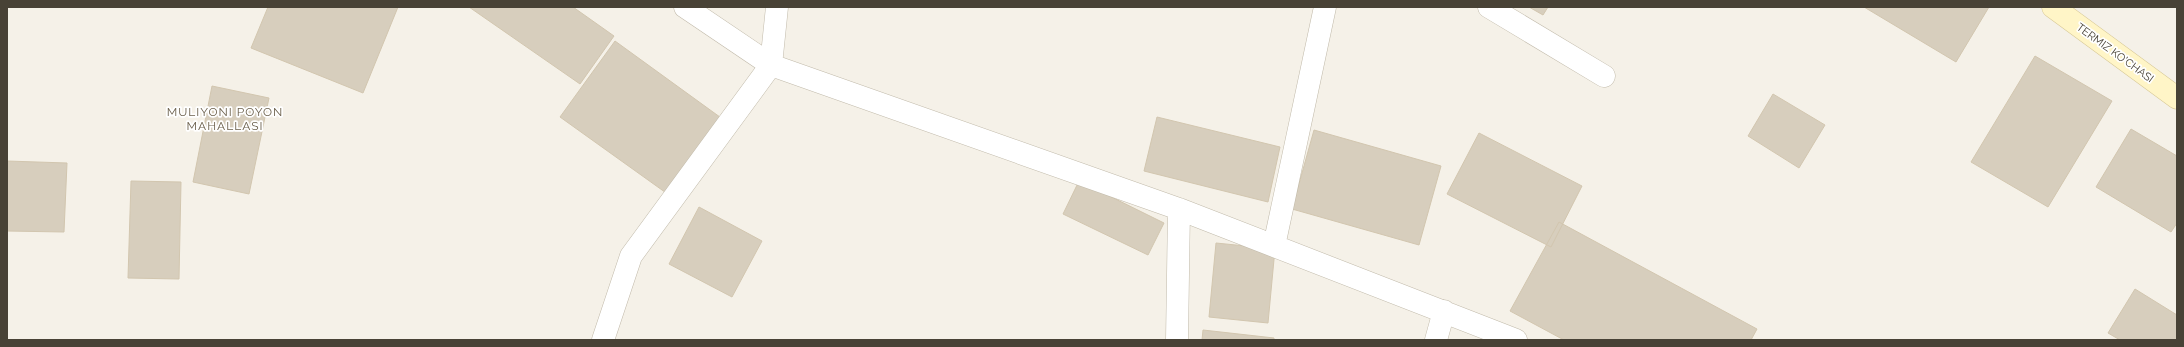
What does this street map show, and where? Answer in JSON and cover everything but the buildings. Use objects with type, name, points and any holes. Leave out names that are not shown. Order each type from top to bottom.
[{"type":"main road","name":"TERMIZ KO'CHASI","points":[[2053,7],[2177,98]]},
{"type":"street","points":[[685,7],[772,65],[1179,209],[1516,340]]},
{"type":"street","points":[[603,340],[631,256],[772,65],[777,7]]},
{"type":"street","points":[[1274,246],[1325,7]]},
{"type":"street","points":[[1489,7],[1604,76]]},
{"type":"street","points":[[1177,340],[1179,209]]},
{"type":"street","points":[[1436,340],[1444,311]]},
{"type":"district","name":"MULIYONI POYON MAHALLASI","points":[[225,119]]}]
